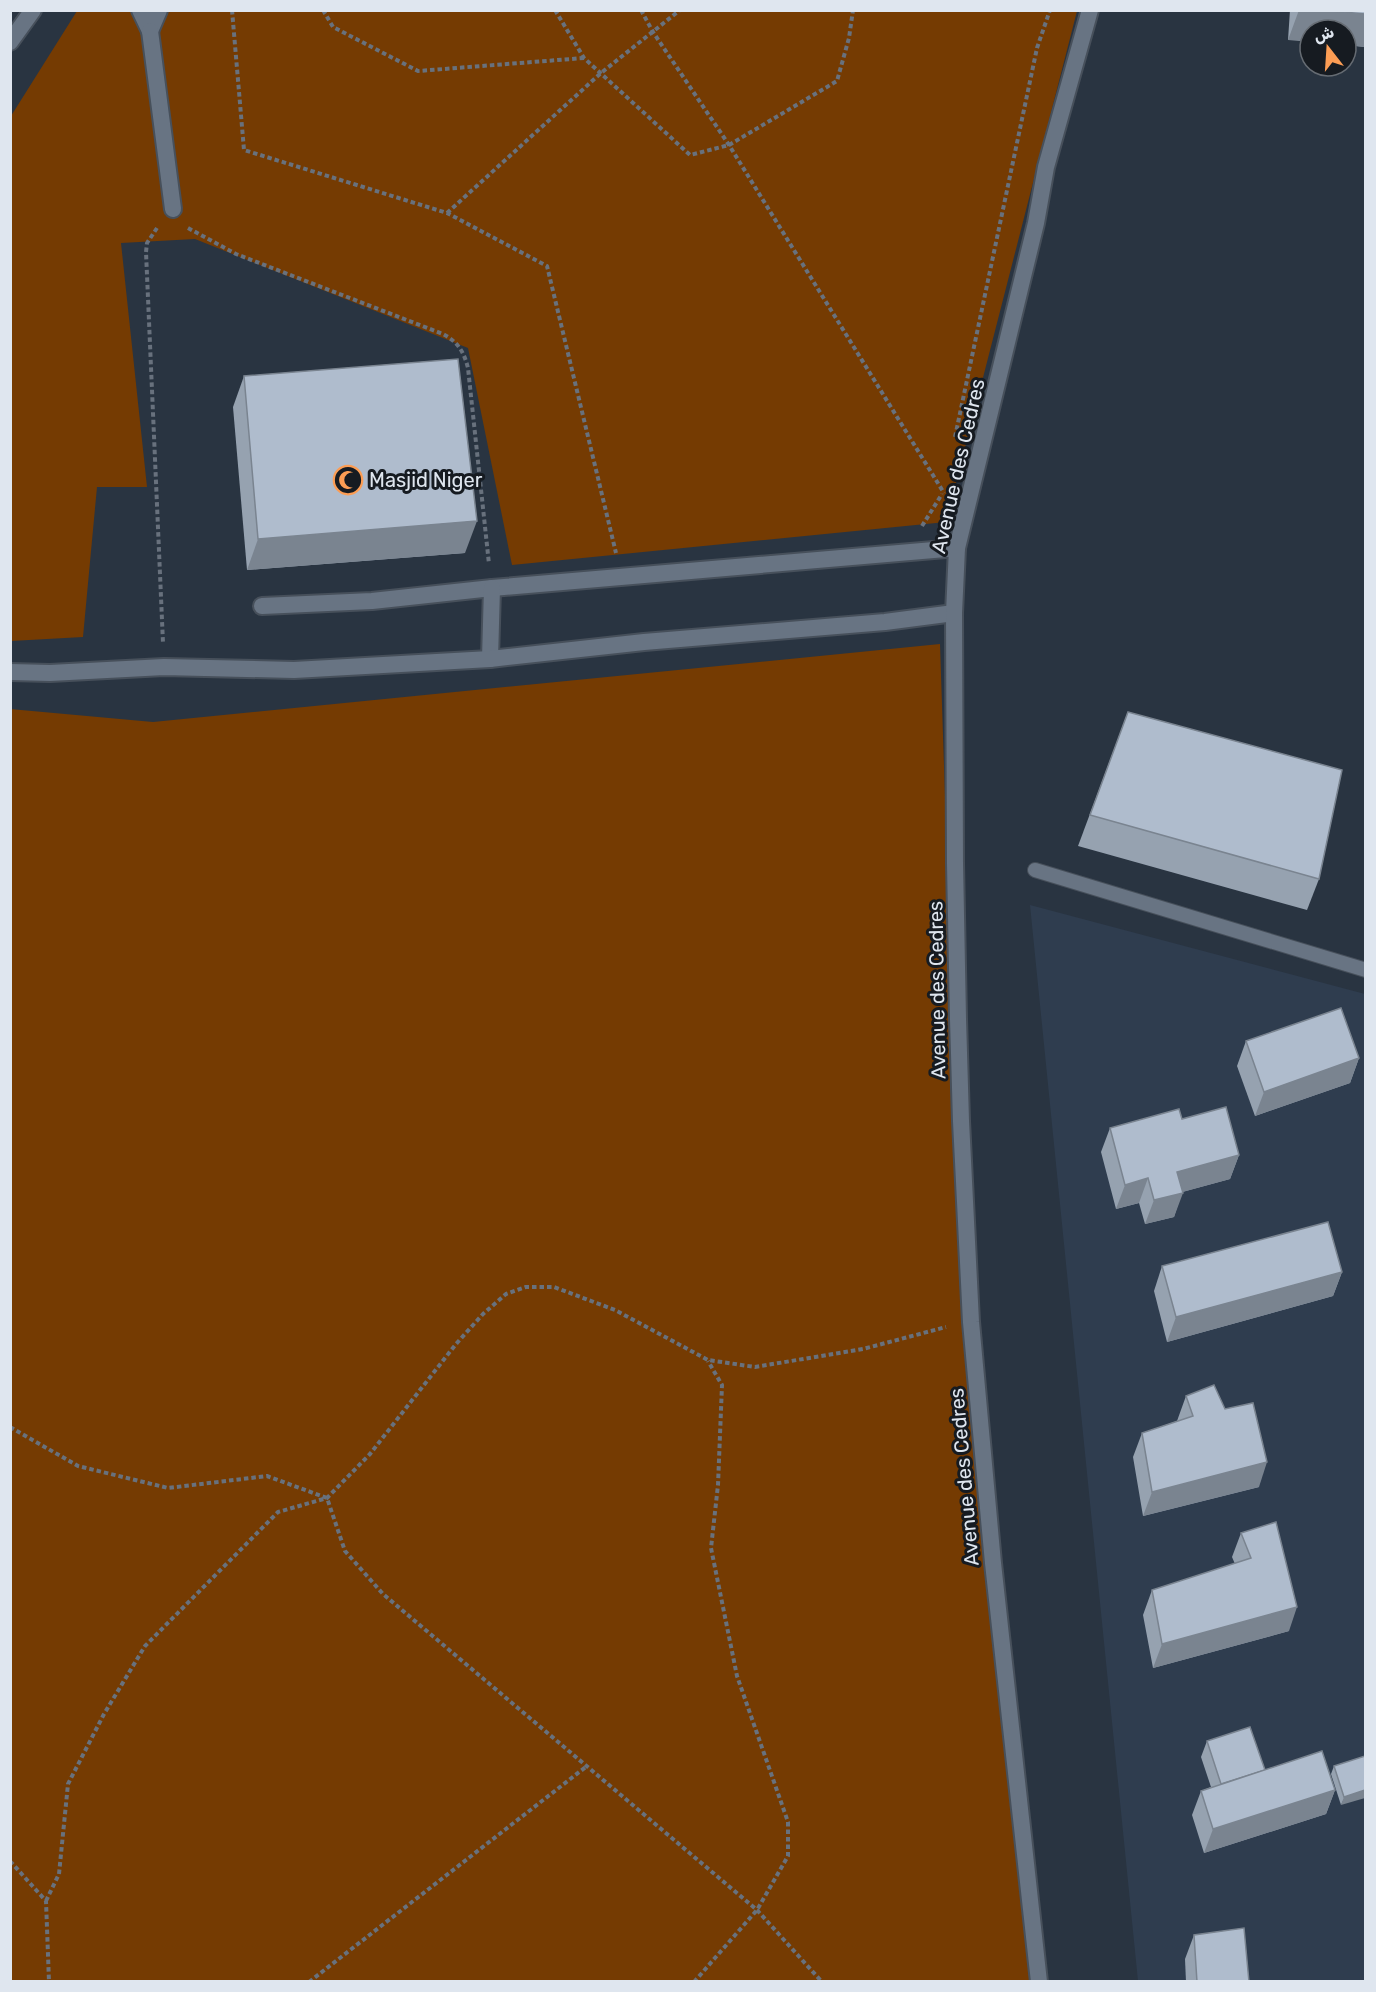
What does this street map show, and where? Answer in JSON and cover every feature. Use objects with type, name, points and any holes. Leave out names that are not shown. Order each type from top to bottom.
[{"type":"street","points":[[10,42],[33,10]]},
{"type":"street","points":[[140,10],[150,31],[173,209]]},
{"type":"street","points":[[150,31],[159,10]]},
{"type":"street","name":"Avenue des Cedres","points":[[1040,1982],[993,1563],[971,1322],[959,1053],[955,863],[954,613],[957,548],[1036,223],[1046,167],[1090,10]]},
{"type":"street","points":[[262,606],[372,601],[492,588],[957,548]]},
{"type":"street","points":[[490,658],[492,588]]},
{"type":"street","points":[[10,672],[50,673],[164,668],[294,670],[490,658],[644,642],[885,622],[954,613]]},
{"type":"lane","points":[[1035,870],[1365,970]]},
{"type":"path","points":[[232,10],[244,150],[447,213],[547,266],[618,561]]},
{"type":"path","points":[[322,10],[333,27],[418,71],[584,58]]},
{"type":"path","points":[[555,10],[584,58],[690,155],[729,144],[837,81],[849,38],[853,10]]},
{"type":"path","points":[[641,10],[653,32],[729,144],[963,524]]},
{"type":"path","points":[[447,213],[601,73],[680,10]]},
{"type":"path","points":[[953,446],[1037,48],[1050,10]]},
{"type":"path","points":[[164,668],[146,252],[151,235],[173,209],[188,228],[236,254],[443,334],[461,349],[468,368],[492,588]]},
{"type":"path","points":[[918,533],[943,492],[946,480]]},
{"type":"path","points":[[49,1982],[46,1901],[59,1874],[68,1784],[104,1714],[145,1646],[278,1512],[327,1498],[370,1454],[456,1344],[483,1314],[506,1294],[526,1287],[554,1287],[615,1310],[708,1360],[755,1367],[863,1349],[971,1322]]},
{"type":"path","points":[[694,1982],[757,1910],[788,1856],[788,1822],[737,1676],[711,1548],[718,1485],[722,1385],[708,1360]]},
{"type":"path","points":[[10,1427],[78,1466],[168,1488],[267,1476],[327,1498]]},
{"type":"path","points":[[327,1498],[345,1551],[383,1594],[757,1910],[822,1982]]},
{"type":"path","points":[[309,1982],[587,1766]]},
{"type":"path","points":[[10,1861],[46,1901]]},
{"type":"shaded area","points":[[77,11],[1077,11],[946,522],[512,565],[468,348],[195,239],[121,243],[147,487],[97,487],[83,637],[11,641],[11,116]]},
{"type":"shaded area","points":[[940,644],[962,1313],[1035,1981],[11,1981],[10,709],[153,722]]},
{"type":"shaded area","points":[[1030,905],[1365,994],[1365,1981],[1138,1981]]},
{"type":"building","points":[[1322,10],[1365,10],[1365,14]]},
{"type":"building","name":"Masjid Niger","points":[[458,359],[477,521],[258,539],[244,376]]},
{"type":"building","points":[[1128,712],[1342,770],[1319,879],[1090,815]]},
{"type":"building","points":[[1341,1008],[1359,1058],[1264,1092],[1246,1041]]},
{"type":"building","points":[[1226,1107],[1239,1155],[1177,1172],[1183,1193],[1154,1200],[1148,1178],[1125,1185],[1110,1128],[1179,1109],[1182,1119]]},
{"type":"building","points":[[1328,1222],[1342,1272],[1176,1317],[1162,1266]]},
{"type":"building","points":[[1214,1385],[1225,1409],[1253,1403],[1267,1462],[1152,1492],[1142,1433],[1193,1416],[1186,1396]]},
{"type":"building","points":[[1276,1522],[1297,1607],[1162,1644],[1152,1590],[1251,1558],[1241,1533]]},
{"type":"building","points":[[1250,1727],[1265,1770],[1221,1784],[1207,1741]]},
{"type":"building","points":[[1322,1751],[1335,1790],[1213,1829],[1201,1791]]},
{"type":"building","points":[[1365,1756],[1365,1790],[1344,1797],[1334,1766]]},
{"type":"building","points":[[1244,1928],[1249,1982],[1197,1982],[1194,1935]]},
{"type":"place","name":"Masjid Niger","points":[[348,480]]}]
